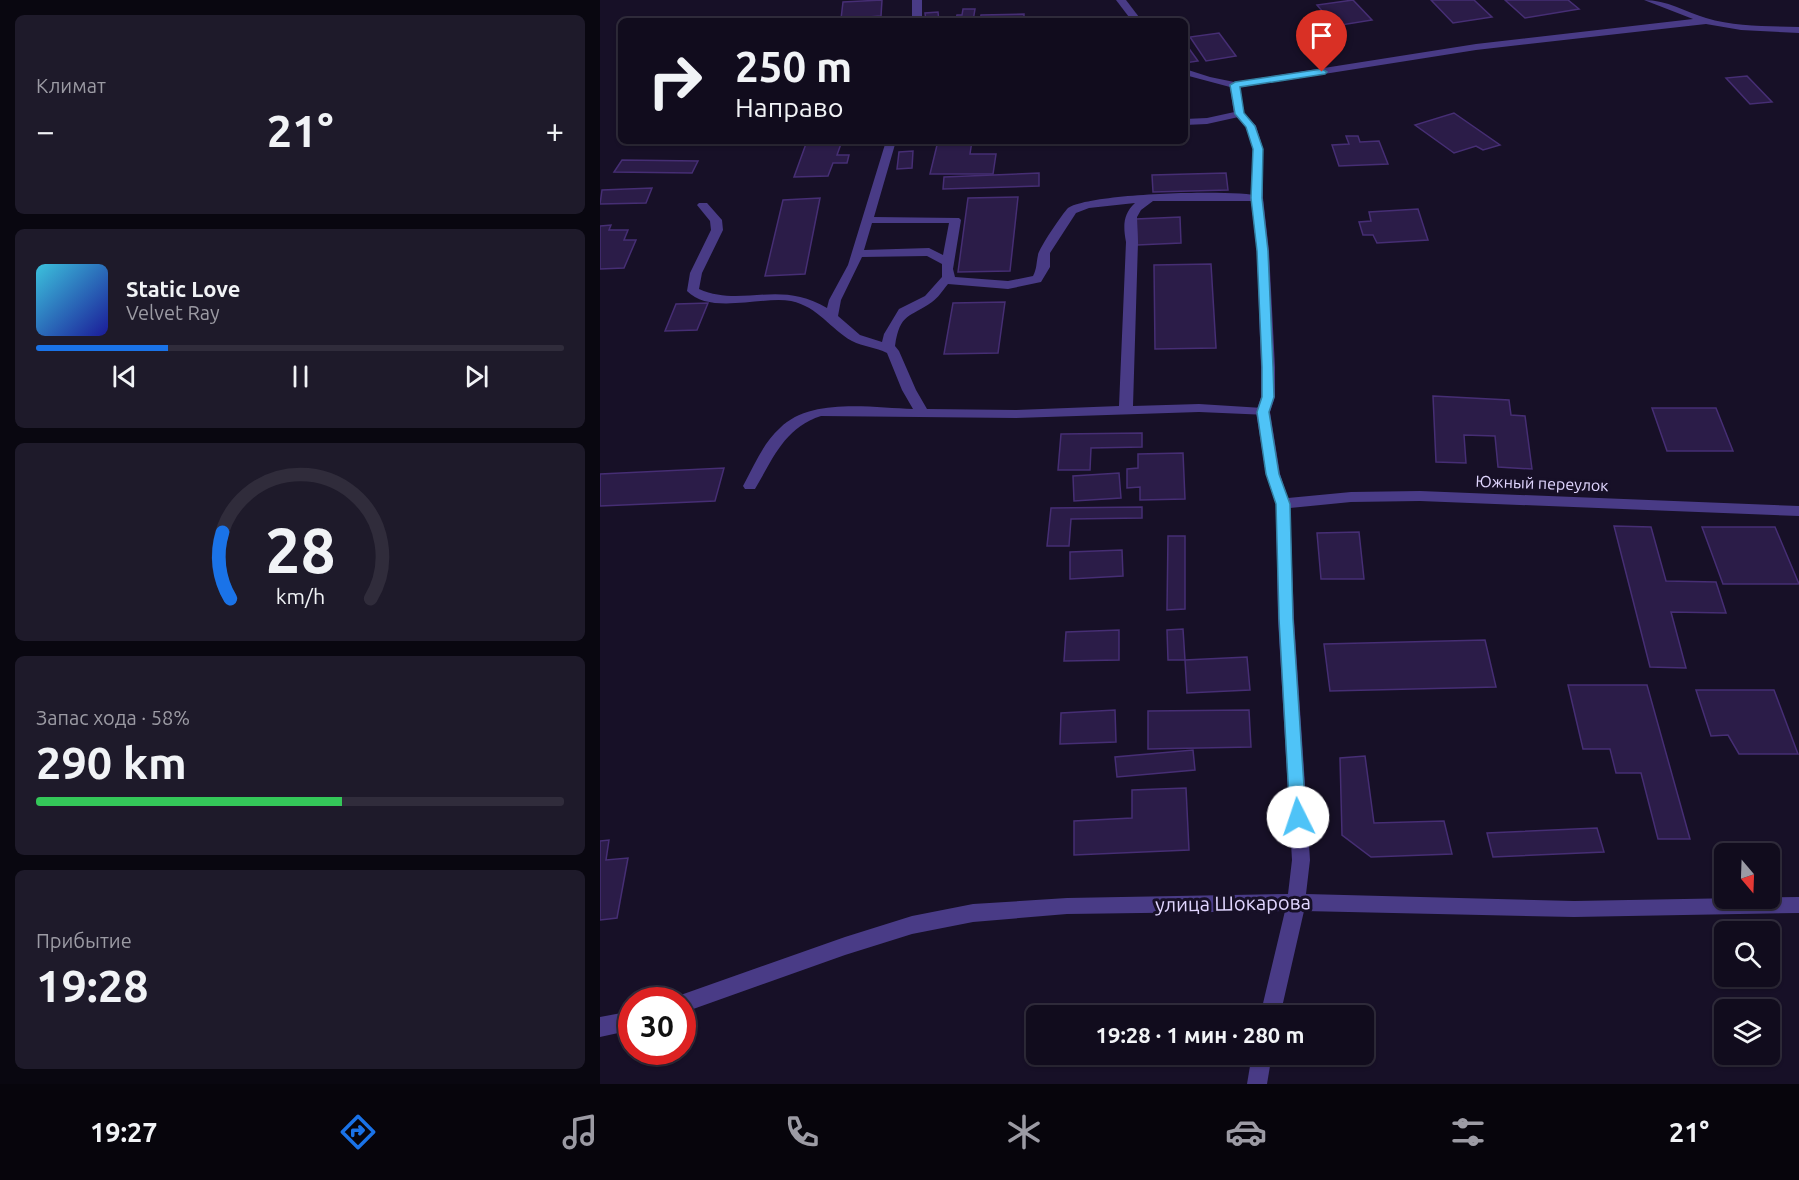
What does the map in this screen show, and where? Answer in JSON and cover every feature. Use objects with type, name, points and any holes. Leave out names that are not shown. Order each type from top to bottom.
[{"type":"street","points":[[917,0],[917,18]]},
{"type":"street","points":[[1121,0],[1135,18]]},
{"type":"street","points":[[1649,0],[1706,21],[1741,27],[1799,30]]},
{"type":"street","points":[[1188,73],[1208,80],[1235,85],[1476,47],[1706,21]]},
{"type":"street","points":[[1235,85],[1239,114],[1251,126],[1258,149],[1257,198],[1263,251],[1268,367],[1268,397],[1263,412],[1273,474],[1283,504],[1286,619],[1301,860],[1296,902],[1273,1005]]},
{"type":"street","points":[[1188,122],[1207,121],[1239,114]]},
{"type":"street","points":[[832,317],[835,300],[854,265],[890,144]]},
{"type":"street","points":[[888,347],[890,334],[903,312],[929,299],[939,290],[942,283],[949,280],[1008,285],[1037,279],[1044,267],[1044,253],[1072,211],[1087,205],[1154,197],[1199,195],[1257,198]]},
{"type":"street","points":[[1126,411],[1132,242],[1128,224],[1137,204],[1154,197]]},
{"type":"street","points":[[704,206],[716,220],[717,230],[696,273],[693,291],[704,297],[726,299],[787,296],[803,301],[832,317],[843,329],[860,339],[888,347],[893,351],[909,390],[922,412]]},
{"type":"street","points":[[867,220],[955,220],[948,262],[949,280]]},
{"type":"street","points":[[857,254],[929,252],[948,262]]},
{"type":"street","points":[[750,486],[780,434],[791,423],[804,416],[841,411],[892,415],[922,412],[1016,414],[1199,408],[1263,412]]},
{"type":"street","name":"Южный переулок","points":[[1283,504],[1319,498],[1377,497],[1712,506],[1799,511]]},
{"type":"street","name":"улица Шокарова","points":[[696,999],[845,946],[912,925],[973,913],[1066,906],[1296,902],[1574,909],[1799,905]]},
{"type":"street","points":[[600,1027],[618,1023]]},
{"type":"street","points":[[1257,1084],[1260,1065]]},
{"type":"building","points":[[882,0],[881,16],[841,18],[843,2]]},
{"type":"building","points":[[1353,0],[1372,20],[1335,26],[1317,5]]},
{"type":"building","points":[[1431,0],[1474,0],[1492,17],[1453,23]]},
{"type":"building","points":[[1505,0],[1568,0],[1579,9],[1525,18]]},
{"type":"building","points":[[963,9],[975,9],[974,18],[956,18],[957,15],[962,15]]},
{"type":"building","points":[[938,12],[939,18],[926,18],[925,13]]},
{"type":"building","points":[[1024,14],[1024,18],[980,18],[981,15]]},
{"type":"building","points":[[1082,17],[1081,18],[1024,18]]},
{"type":"building","points":[[1219,33],[1236,56],[1206,61],[1190,37]]},
{"type":"building","points":[[1188,47],[1198,61],[1188,63]]},
{"type":"building","points":[[1747,76],[1772,102],[1750,104],[1726,78]]},
{"type":"building","points":[[1454,113],[1500,145],[1483,150],[1476,146],[1454,153],[1415,125]]},
{"type":"building","points":[[1346,136],[1358,136],[1360,142],[1379,141],[1388,164],[1339,166],[1332,145],[1349,144]]},
{"type":"building","points":[[806,144],[841,144],[837,155],[849,155],[847,163],[833,163],[828,176],[794,177]]},
{"type":"building","points":[[937,144],[972,144],[970,154],[996,154],[993,174],[930,174]]},
{"type":"building","points":[[913,151],[912,168],[897,169],[899,152]]},
{"type":"building","points":[[622,160],[698,161],[692,173],[614,172]]},
{"type":"building","points":[[1039,173],[1039,186],[943,189],[944,177]]},
{"type":"building","points":[[1226,173],[1228,190],[1153,192],[1152,175]]},
{"type":"building","points":[[652,188],[646,203],[600,204],[602,190]]},
{"type":"building","points":[[1018,197],[1010,271],[958,272],[968,198]]},
{"type":"building","points":[[820,198],[805,274],[765,276],[783,200]]},
{"type":"building","points":[[1418,209],[1428,240],[1377,243],[1373,235],[1363,235],[1359,222],[1371,221],[1369,212]]},
{"type":"building","points":[[1180,217],[1181,243],[1137,245],[1136,219]]},
{"type":"building","points":[[611,225],[609,230],[628,230],[624,240],[636,240],[624,268],[600,269],[600,226]]},
{"type":"building","points":[[1211,264],[1216,348],[1155,349],[1154,265]]},
{"type":"building","points":[[1005,302],[998,353],[944,354],[953,303]]},
{"type":"building","points":[[708,303],[697,330],[665,331],[676,304]]},
{"type":"building","points":[[1433,396],[1509,400],[1511,415],[1525,416],[1532,469],[1498,467],[1495,436],[1464,435],[1466,463],[1436,462]]},
{"type":"building","points":[[1652,408],[1716,408],[1733,451],[1667,451]]},
{"type":"building","points":[[1142,433],[1142,447],[1091,448],[1090,470],[1058,470],[1061,434]]},
{"type":"building","points":[[1183,453],[1185,499],[1140,500],[1140,487],[1127,488],[1127,469],[1138,468],[1138,454]]},
{"type":"building","points":[[724,468],[715,501],[600,506],[600,474]]},
{"type":"building","points":[[1119,473],[1121,498],[1074,501],[1073,476]]},
{"type":"building","points":[[1142,507],[1142,518],[1071,519],[1069,546],[1047,546],[1051,508]]},
{"type":"building","points":[[1614,526],[1651,527],[1666,581],[1716,582],[1726,613],[1671,612],[1686,668],[1650,667]]},
{"type":"building","points":[[1702,527],[1775,527],[1799,584],[1723,584]]},
{"type":"building","points":[[1359,532],[1364,579],[1321,579],[1317,533]]},
{"type":"building","points":[[1168,536],[1185,536],[1185,609],[1167,610]]},
{"type":"building","points":[[1122,550],[1123,576],[1070,579],[1070,552]]},
{"type":"building","points":[[1183,629],[1185,660],[1168,660],[1167,630]]},
{"type":"building","points":[[1119,630],[1119,660],[1064,661],[1066,632]]},
{"type":"building","points":[[1485,640],[1496,687],[1330,691],[1324,644]]},
{"type":"building","points":[[1247,657],[1250,690],[1187,693],[1185,660]]},
{"type":"building","points":[[1568,685],[1647,685],[1690,839],[1658,839],[1641,773],[1616,773],[1610,749],[1583,749]]},
{"type":"building","points":[[1696,690],[1774,690],[1798,754],[1739,754],[1728,735],[1711,736]]},
{"type":"building","points":[[1115,710],[1116,742],[1060,744],[1061,713]]},
{"type":"building","points":[[1249,710],[1251,747],[1148,749],[1148,711]]},
{"type":"building","points":[[1193,750],[1195,770],[1117,777],[1115,757]]},
{"type":"building","points":[[1365,756],[1374,823],[1444,821],[1452,854],[1371,857],[1342,835],[1340,758]]},
{"type":"building","points":[[1186,788],[1189,850],[1074,855],[1074,821],[1132,818],[1132,790]]},
{"type":"building","points":[[1597,828],[1604,852],[1493,857],[1487,833]]},
{"type":"building","points":[[609,840],[606,860],[628,858],[617,918],[600,920],[600,841]]},
{"type":"route","points":[[1298,817],[1286,619],[1283,504],[1273,474],[1263,412],[1268,397],[1268,367],[1263,251],[1257,198],[1258,149],[1251,126],[1239,114],[1235,85],[1322,72]]}]
